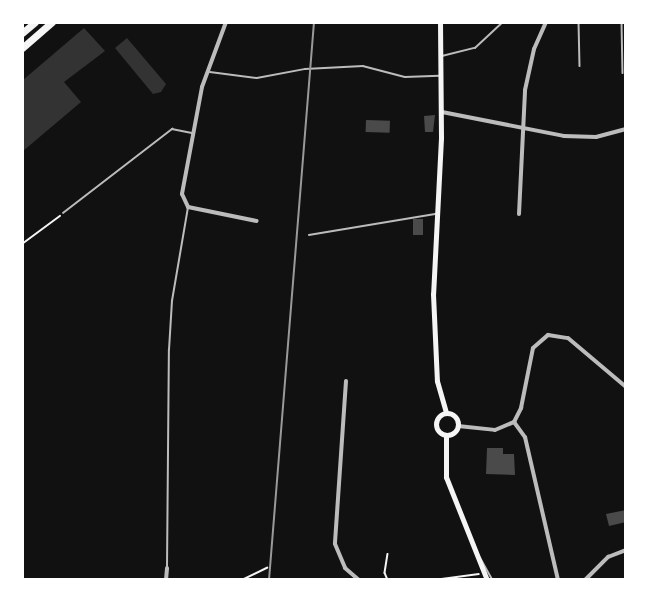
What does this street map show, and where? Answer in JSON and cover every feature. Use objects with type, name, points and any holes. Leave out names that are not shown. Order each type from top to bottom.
[{"type":"highway","points":[[22,33],[35,22]]},
{"type":"highway","points":[[22,48],[52,22]]},
{"type":"main road","points":[[440,22],[442,112],[434,338],[438,390],[446,413]]},
{"type":"main road","points":[[446,413],[456,416],[458,426],[446,435]]},
{"type":"main road","points":[[446,413],[436,422],[440,432],[446,435]]},
{"type":"main road","points":[[446,435],[446,477],[487,579]]},
{"type":"street","points":[[226,22],[206,72],[182,194],[188,207],[257,221]]},
{"type":"street","points":[[519,214],[522,128],[528,70],[546,22]]},
{"type":"street","points":[[442,112],[522,128],[585,137],[626,129]]},
{"type":"street","points":[[458,426],[495,430],[514,422],[521,408],[533,348],[548,335],[568,338],[626,387]]},
{"type":"street","points":[[346,381],[335,544],[345,568],[359,579]]},
{"type":"street","points":[[514,422],[525,437],[558,579]]},
{"type":"street","points":[[585,579],[608,557],[626,549]]},
{"type":"street","points":[[166,579],[167,568]]},
{"type":"lane","points":[[441,56],[475,48],[503,22]]},
{"type":"lane","points":[[579,22],[580,66]]},
{"type":"lane","points":[[622,22],[623,73]]},
{"type":"lane","points":[[206,72],[257,78],[305,69],[363,66],[405,77],[442,76]]},
{"type":"lane","points":[[63,213],[172,129],[193,133]]},
{"type":"lane","points":[[167,568],[169,350],[172,301],[188,207]]},
{"type":"lane","points":[[309,235],[397,218],[437,214]]},
{"type":"lane","points":[[478,555],[493,579]]},
{"type":"path","points":[[22,244],[63,213]]},
{"type":"path","points":[[388,554],[385,573],[388,579]]},
{"type":"path","points":[[242,579],[267,568]]},
{"type":"path","points":[[434,579],[480,574]]},
{"type":"shaded area","points":[[84,28],[105,51],[64,82],[81,102],[23,151],[23,80]]},
{"type":"shaded area","points":[[127,38],[166,84],[161,92],[153,94],[115,48]]},
{"type":"building","points":[[435,115],[433,132],[425,132],[424,116]]},
{"type":"building","points":[[366,120],[390,121],[390,133],[366,132]]},
{"type":"building","points":[[413,219],[423,219],[423,235],[413,235]]},
{"type":"building","points":[[487,448],[503,448],[503,454],[514,454],[515,475],[486,474]]},
{"type":"building","points":[[626,510],[626,522],[609,526],[606,514]]},
{"type":"railway","points":[[269,580],[314,22]]}]
